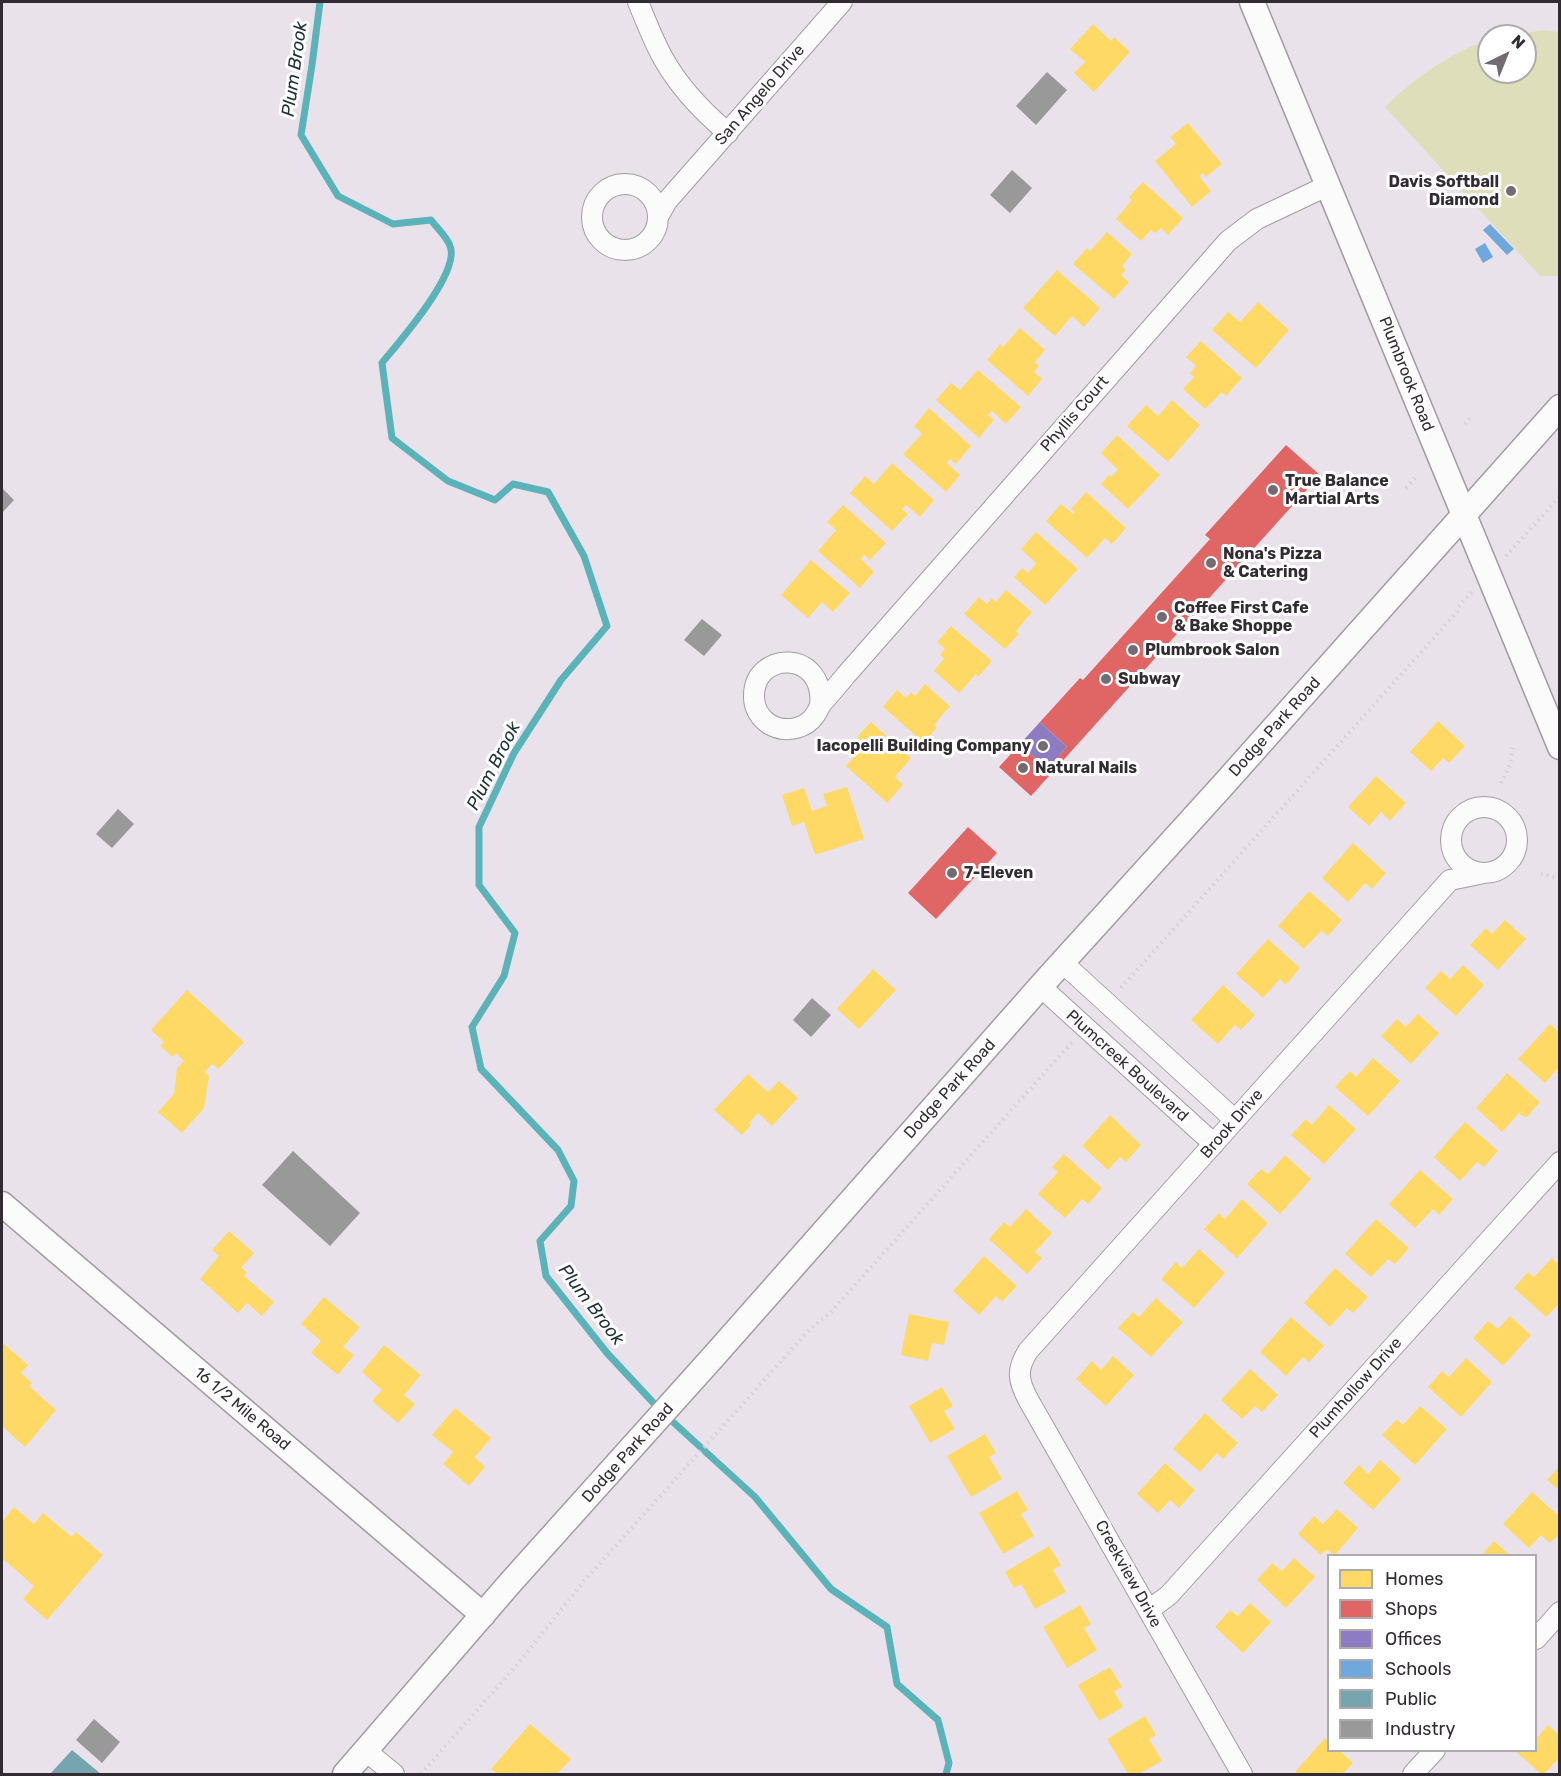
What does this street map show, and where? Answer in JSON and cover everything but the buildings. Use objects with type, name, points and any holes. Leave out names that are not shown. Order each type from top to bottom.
[{"type":"street","points":[[638,2],[664,60],[697,105],[728,133]]},
{"type":"street","name":"San Angelo Drive","points":[[678,189],[641,187],[631,184],[609,187],[595,203],[592,214],[597,235],[604,243],[614,248],[635,249],[645,244],[653,236],[658,226],[659,215],[678,189],[842,2]]},
{"type":"street","name":"Plumbrook Road","points":[[1252,2],[1560,747]]},
{"type":"street","name":"Phyllis Court","points":[[846,675],[829,678],[813,674],[794,663],[772,666],[763,672],[757,681],[754,703],[758,713],[774,727],[785,730],[807,724],[846,675],[1228,241],[1257,219],[1329,185]]},
{"type":"street","points":[[641,187],[650,194],[659,215]]},
{"type":"street","name":"Dodge Park Road","points":[[345,1774],[483,1615],[1041,987],[1560,407]]},
{"type":"street","points":[[813,674],[819,684],[820,706]]},
{"type":"street","points":[[1478,807],[1499,810],[1514,826],[1517,837],[1512,858],[1505,866],[1484,873],[1450,880],[1453,826],[1468,810],[1478,807]]},
{"type":"street","points":[[1452,848],[1456,858],[1463,866],[1484,873]]},
{"type":"street","name":"Brook Drive","points":[[1019,1371],[1028,1351],[1450,880]]},
{"type":"street","name":"Plumcreek Boulevard","points":[[1063,963],[1235,1120]]},
{"type":"street","name":"Plumcreek Boulevard","points":[[1041,987],[1214,1144]]},
{"type":"street","name":"Plumhollow Drive","points":[[1149,1610],[1169,1595],[1560,1162]]},
{"type":"street","name":"16 1/2 Mile Road","points":[[2,1206],[483,1615]]},
{"type":"street","name":"Creekview Drive","points":[[1019,1371],[1021,1387],[1242,1774]]},
{"type":"street","points":[[1537,1638],[1560,1612]]},
{"type":"street","points":[[366,1750],[394,1774]]},
{"type":"street","points":[[1413,1774],[1433,1752]]},
{"type":"path","points":[[1465,424],[1470,418]]},
{"type":"path","points":[[1406,488],[1417,476]]},
{"type":"path","points":[[1505,557],[1560,496]]},
{"type":"path","points":[[1119,990],[1457,612],[1458,607]]},
{"type":"path","points":[[1501,783],[1510,765],[1513,745]]},
{"type":"path","points":[[1541,874],[1560,878]]},
{"type":"path","points":[[421,1774],[517,1665],[584,1581],[752,1392],[811,1328],[830,1313],[1077,1036]]},
{"type":"green space","name":"Davis Softball Diamond","points":[[1537,31],[1559,32],[1560,276],[1540,276],[1385,107],[1431,69],[1477,45],[1477,84],[1537,84]]},
{"type":"waterway","name":"Plum Brook","points":[[320,2],[301,135],[338,196],[393,224],[431,220],[450,246],[451,258],[438,289],[414,324],[382,363],[392,438],[448,481],[495,500],[513,484],[548,492],[584,556],[607,626],[561,680],[514,753],[479,827],[479,885],[515,933],[504,976],[472,1027],[481,1069],[558,1150],[574,1181],[571,1206],[540,1241],[546,1276],[607,1353],[661,1411],[755,1497],[831,1589],[887,1627],[897,1684],[938,1720],[949,1763],[946,1774]]},
{"type":"place","name":"Davis Softball Diamond","points":[[1511,191]]},
{"type":"place","name":"True Balance Martial Arts","points":[[1273,490]]},
{"type":"place","name":"Nona's Pizza & Catering","points":[[1211,563]]},
{"type":"place","name":"Coffee First Cafe & Bake Shoppe","points":[[1162,617]]},
{"type":"place","name":"Plumbrook Salon","points":[[1133,650]]},
{"type":"place","name":"Subway","points":[[1106,679]]},
{"type":"place","name":"Iacopelli Building Company","points":[[1043,746]]},
{"type":"place","name":"Natural Nails","points":[[1023,768]]},
{"type":"place","name":"7-Eleven","points":[[952,873]]}]
